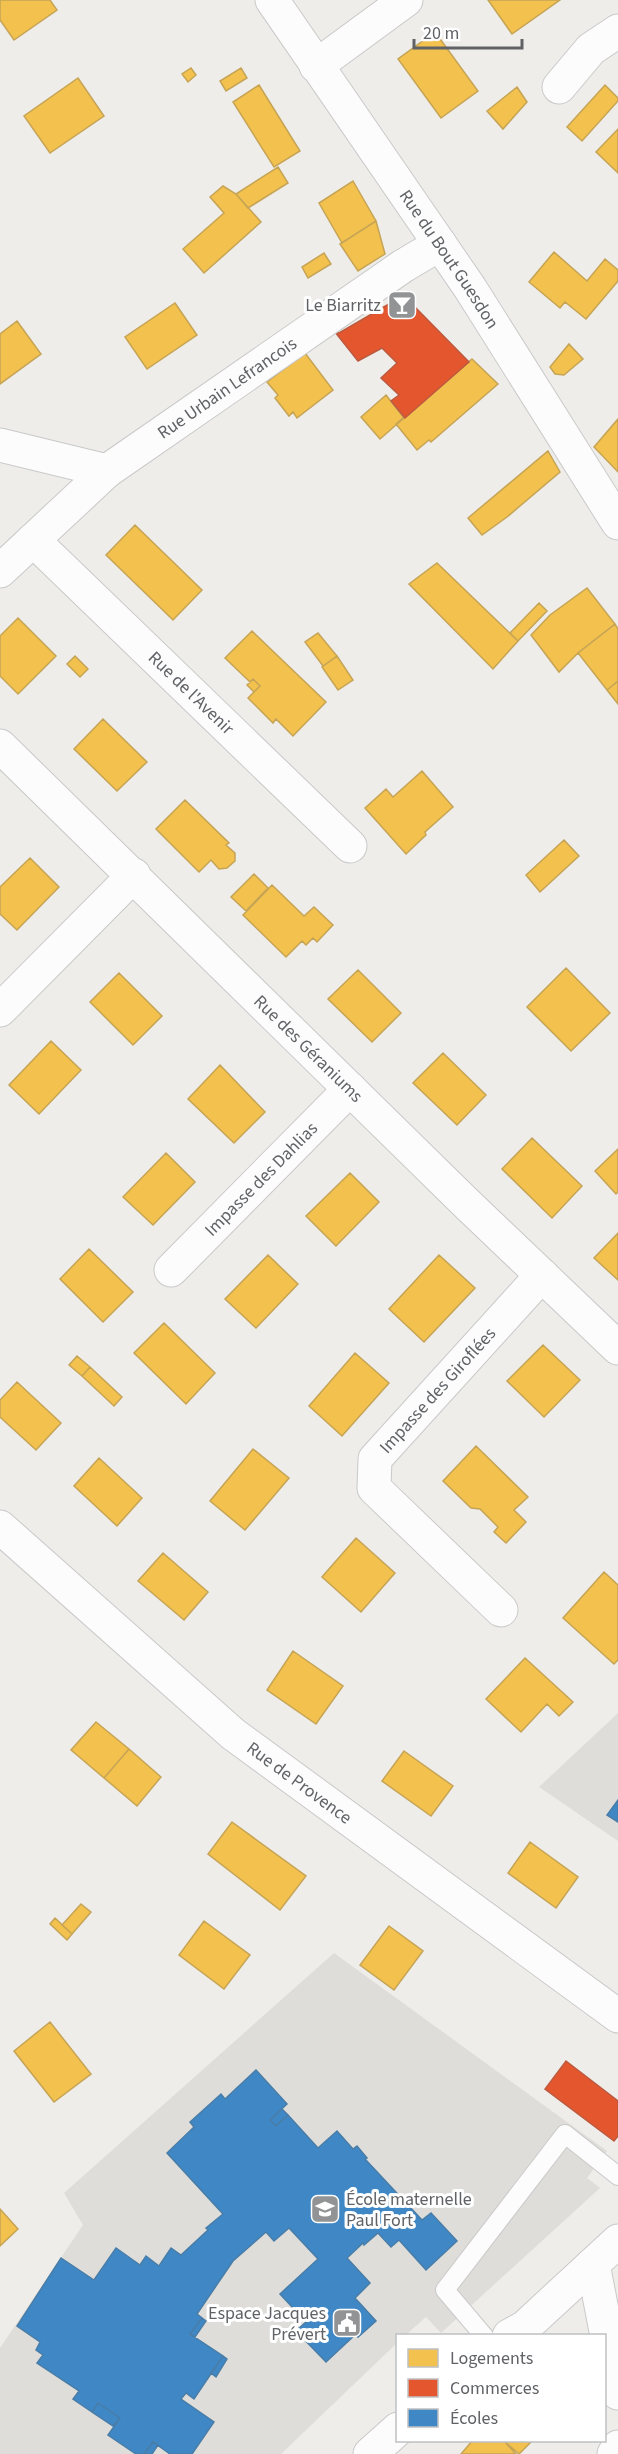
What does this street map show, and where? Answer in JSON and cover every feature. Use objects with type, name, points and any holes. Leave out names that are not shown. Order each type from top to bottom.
[{"type":"street","name":"Rue du Bout Guesdon","points":[[272,0],[440,244],[618,523]]},
{"type":"street","points":[[316,66],[406,0]]},
{"type":"street","points":[[559,87],[591,49],[618,31]]},
{"type":"street","name":"Rue Urbain Lefrancois","points":[[107,471],[403,266],[440,244]]},
{"type":"street","points":[[0,445],[107,471]]},
{"type":"street","points":[[0,571],[107,471]]},
{"type":"street","name":"Rue de l'Avenir","points":[[33,540],[350,846]]},
{"type":"street","name":"Rue des Géraniums","points":[[0,746],[134,874],[350,1089],[618,1348]]},
{"type":"street","points":[[0,1010],[134,874]]},
{"type":"street","name":"Impasse des Dahlias","points":[[171,1270],[350,1089]]},
{"type":"street","name":"Impasse des Giroflées","points":[[501,1610],[374,1488],[375,1460],[542,1275]]},
{"type":"street","name":"Rue de Provence","points":[[0,1527],[233,1734],[616,2011]]},
{"type":"street","points":[[512,2334],[525,2327],[618,2241]]},
{"type":"street","points":[[593,2264],[614,2356],[618,2393]]},
{"type":"street","points":[[370,2454],[396,2430]]},
{"type":"street","points":[[614,2454],[618,2447]]},
{"type":"lane","points":[[482,2334],[445,2290],[565,2134],[618,2175]]},
{"type":"shaded area","points":[[618,1713],[618,1841],[539,1787]]},
{"type":"shaded area","name":"École maternelle Paul Fort","points":[[334,1953],[607,2151],[587,2178],[600,2188],[441,2333],[426,2317],[407,2334],[396,2334],[396,2344],[281,2454],[0,2454],[0,2348],[83,2225],[64,2193]]},
{"type":"building: Logements","points":[[0,0],[50,0],[57,10],[14,40],[0,20]]},
{"type":"building: Logements","points":[[488,0],[560,0],[512,34]]},
{"type":"building: Logements","points":[[435,32],[478,91],[441,118],[398,59]]},
{"type":"building: Logements","points":[[191,68],[196,75],[188,82],[182,74]]},
{"type":"building: Logements","points":[[241,68],[247,78],[226,91],[220,81]]},
{"type":"building: Logements","points":[[78,78],[104,116],[50,153],[24,116]]},
{"type":"building: Logements","points":[[259,85],[300,151],[274,167],[233,102]]},
{"type":"building: Logements","points":[[605,85],[618,98],[618,101],[582,141],[567,127]]},
{"type":"building: Logements","points":[[517,87],[527,102],[503,129],[487,111]]},
{"type":"building: Logements","points":[[618,129],[618,173],[596,152]]},
{"type":"building: Logements","points":[[278,167],[288,183],[248,208],[236,194]]},
{"type":"building: Logements","points":[[353,181],[376,221],[342,243],[319,203]]},
{"type":"building: Logements","points":[[223,186],[236,194],[261,222],[204,273],[183,249],[224,213],[210,197]]},
{"type":"building: Logements","points":[[376,221],[385,254],[358,271],[340,244]]},
{"type":"building: Logements","points":[[554,252],[587,281],[605,259],[618,270],[618,281],[586,319],[565,302],[560,308],[529,282]]},
{"type":"building: Logements","points":[[324,253],[331,264],[308,278],[302,267]]},
{"type":"building: Logements","points":[[175,303],[197,335],[147,369],[125,337]]},
{"type":"building: Logements","points":[[17,321],[41,354],[0,384],[0,334]]},
{"type":"building: Logements","points":[[569,344],[583,359],[564,375],[555,374],[550,367]]},
{"type":"building: Logements","points":[[305,353],[333,390],[297,418],[293,412],[289,416],[275,398],[278,395],[267,382]]},
{"type":"building: Logements","points":[[472,359],[498,384],[431,442],[429,440],[417,450],[396,424]]},
{"type":"building: Logements","points":[[386,395],[404,418],[380,439],[361,417]]},
{"type":"building: Logements","points":[[618,419],[618,472],[594,447]]},
{"type":"building: Logements","points":[[548,451],[560,472],[482,535],[468,518]]},
{"type":"building: Logements","points":[[135,525],[202,590],[173,620],[106,555]]},
{"type":"building: Logements","points":[[437,563],[518,641],[493,669],[409,584]]},
{"type":"building: Logements","points":[[587,588],[615,624],[578,653],[559,672],[531,635],[550,615]]},
{"type":"building: Logements","points":[[539,603],[547,611],[518,641],[510,633]]},
{"type":"building: Logements","points":[[18,618],[56,656],[18,694],[0,676],[0,636]]},
{"type":"building: Logements","points":[[615,624],[618,629],[618,681],[607,690],[578,653]]},
{"type":"building: Logements","points":[[252,631],[326,702],[293,736],[276,719],[273,723],[248,698],[260,686],[253,679],[250,682],[225,658]]},
{"type":"building: Logements","points":[[318,633],[337,656],[323,666],[305,642]]},
{"type":"building: Logements","points":[[75,656],[88,669],[80,677],[67,664]]},
{"type":"building: Logements","points":[[337,656],[353,680],[338,690],[322,667]]},
{"type":"building: Logements","points":[[253,679],[260,686],[254,692],[247,685]]},
{"type":"building: Logements","points":[[618,681],[618,704],[607,690]]},
{"type":"building: Logements","points":[[103,719],[147,762],[117,791],[74,749]]},
{"type":"building: Logements","points":[[422,771],[453,807],[425,832],[426,835],[406,854],[365,808],[386,789],[393,797]]},
{"type":"building: Logements","points":[[185,800],[229,843],[226,845],[235,853],[235,861],[227,868],[219,869],[211,860],[199,872],[156,829]]},
{"type":"building: Logements","points":[[564,840],[579,856],[540,892],[526,875]]},
{"type":"building: Logements","points":[[30,858],[59,887],[17,930],[0,914],[0,887]]},
{"type":"building: Logements","points":[[254,874],[268,888],[246,911],[231,897]]},
{"type":"building: Logements","points":[[272,885],[304,916],[314,907],[333,925],[317,942],[313,938],[306,945],[302,941],[286,957],[243,915]]},
{"type":"building: Logements","points":[[566,968],[610,1013],[571,1051],[527,1007]]},
{"type":"building: Logements","points":[[358,970],[401,1013],[372,1042],[328,999]]},
{"type":"building: Logements","points":[[119,973],[162,1016],[133,1045],[90,1002]]},
{"type":"building: Logements","points":[[51,1041],[81,1070],[39,1114],[9,1085]]},
{"type":"building: Logements","points":[[443,1053],[486,1095],[457,1125],[413,1083]]},
{"type":"building: Logements","points":[[220,1065],[265,1112],[234,1143],[188,1099]]},
{"type":"building: Logements","points":[[532,1138],[582,1186],[552,1218],[502,1169]]},
{"type":"building: Logements","points":[[618,1149],[618,1192],[616,1194],[595,1171]]},
{"type":"building: Logements","points":[[166,1153],[195,1182],[153,1225],[123,1197]]},
{"type":"building: Logements","points":[[350,1173],[379,1202],[336,1246],[306,1216]]},
{"type":"building: Logements","points":[[618,1233],[618,1280],[594,1258]]},
{"type":"building: Logements","points":[[89,1249],[133,1292],[103,1322],[60,1279]]},
{"type":"building: Logements","points":[[268,1255],[298,1284],[256,1328],[225,1299]]},
{"type":"building: Logements","points":[[439,1255],[475,1288],[424,1342],[389,1309]]},
{"type":"building: Logements","points":[[164,1323],[215,1373],[186,1404],[134,1353]]},
{"type":"building: Logements","points":[[543,1345],[580,1380],[544,1417],[507,1381]]},
{"type":"building: Logements","points":[[355,1353],[389,1383],[342,1436],[309,1406]]},
{"type":"building: Logements","points":[[77,1356],[90,1367],[82,1376],[69,1365]]},
{"type":"building: Logements","points":[[90,1367],[122,1397],[114,1406],[82,1376]]},
{"type":"building: Logements","points":[[17,1382],[61,1423],[36,1450],[0,1417],[0,1400]]},
{"type":"building: Logements","points":[[476,1446],[528,1497],[514,1510],[526,1522],[506,1543],[494,1532],[498,1527],[480,1509],[471,1508],[443,1481]]},
{"type":"building: Logements","points":[[253,1449],[289,1478],[245,1530],[210,1501]]},
{"type":"building: Logements","points":[[99,1458],[142,1498],[117,1526],[74,1486]]},
{"type":"building: Logements","points":[[356,1538],[395,1573],[361,1612],[322,1577]]},
{"type":"building: Logements","points":[[163,1553],[208,1592],[184,1620],[138,1581]]},
{"type":"building: Logements","points":[[604,1572],[618,1585],[618,1660],[614,1664],[563,1618]]},
{"type":"building: Logements","points":[[293,1651],[343,1686],[316,1724],[267,1690]]},
{"type":"building: Logements","points":[[525,1658],[573,1702],[559,1716],[547,1704],[521,1732],[486,1699]]},
{"type":"building: Logements","points":[[96,1722],[129,1749],[104,1778],[71,1750]]},
{"type":"building: Logements","points":[[129,1749],[161,1777],[137,1806],[104,1778]]},
{"type":"building: Logements","points":[[404,1751],[453,1786],[431,1816],[382,1781]]},
{"type":"building: Logements","points":[[232,1822],[306,1876],[280,1910],[208,1854]]},
{"type":"building: Logements","points":[[530,1842],[578,1877],[556,1908],[508,1873]]},
{"type":"building: Logements","points":[[81,1904],[91,1912],[72,1934],[62,1925]]},
{"type":"building: Logements","points":[[55,1918],[72,1934],[67,1940],[50,1924]]},
{"type":"building: Logements","points":[[204,1921],[250,1955],[224,1989],[179,1955]]},
{"type":"building: Logements","points":[[389,1926],[423,1951],[394,1990],[360,1965]]},
{"type":"building: Logements","points":[[50,2022],[91,2074],[54,2102],[14,2051]]},
{"type":"building: Logements","points":[[0,2209],[18,2229],[0,2246]]},
{"type":"building: Logements","points":[[471,2442],[505,2442],[516,2454],[461,2454]]},
{"type":"building: Logements","points":[[505,2442],[531,2442],[519,2454]]},
{"type":"building: Commerces","points":[[394,301],[411,303],[469,362],[405,418],[391,401],[399,395],[381,378],[397,363],[382,348],[358,361],[335,332],[339,333]]},
{"type":"building: Commerces","points":[[566,2061],[618,2101],[618,2136],[614,2141],[545,2089]]},
{"type":"building: Écoles","points":[[618,1800],[618,1822],[607,1815]]},
{"type":"building: Écoles","points":[[256,2070],[287,2104],[270,2120],[276,2126],[288,2115],[318,2148],[337,2131],[353,2149],[357,2146],[367,2158],[365,2159],[422,2220],[431,2213],[457,2241],[426,2270],[399,2240],[391,2247],[378,2233],[364,2245],[363,2243],[347,2258],[370,2283],[355,2298],[376,2321],[358,2337],[356,2334],[326,2362],[296,2331],[306,2322],[280,2294],[318,2259],[289,2228],[274,2241],[266,2232],[233,2261],[197,2314],[202,2318],[190,2334],[223,2356],[194,2399],[186,2393],[181,2399],[214,2422],[192,2454],[170,2454],[153,2442],[144,2454],[136,2454],[108,2435],[120,2418],[98,2403],[92,2412],[73,2399],[79,2391],[37,2363],[43,2355],[36,2350],[40,2342],[17,2326],[61,2258],[94,2280],[116,2248],[140,2265],[146,2256],[159,2266],[171,2248],[181,2255],[208,2230],[206,2228],[223,2214],[167,2153],[194,2127],[190,2122],[221,2094],[225,2099]]},
{"type":"building: Écoles","points":[[282,2109],[288,2115],[276,2126],[270,2120]]},
{"type":"building: Écoles","points":[[202,2318],[206,2321],[195,2337],[190,2334]]},
{"type":"building: Écoles","points":[[223,2356],[227,2359],[216,2377],[211,2373]]},
{"type":"building: Écoles","points":[[98,2403],[120,2418],[113,2426],[92,2412]]},
{"type":"building: Écoles","points":[[153,2442],[158,2445],[152,2454],[144,2454]]},
{"type":"place","name":"Le Biarritz","points":[[402,305]]},
{"type":"place","name":"École maternelle Paul Fort","points":[[325,2209]]},
{"type":"place","name":"Espace Jacques Prévert","points":[[347,2323]]}]
